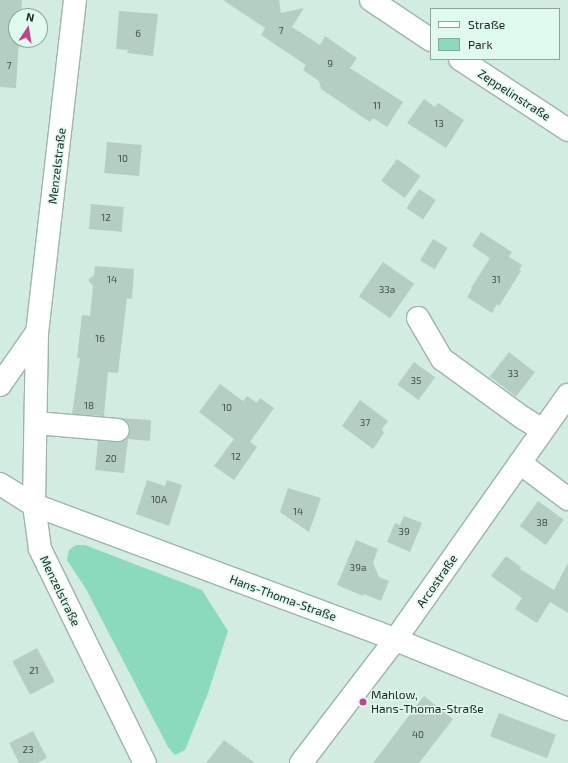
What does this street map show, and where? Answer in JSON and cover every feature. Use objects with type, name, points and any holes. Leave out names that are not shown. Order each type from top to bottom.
[{"type":"street","name":"Menzelstraße","points":[[75,0],[37,332],[34,505],[40,549],[145,763]]},
{"type":"street","points":[[371,0],[430,39]]},
{"type":"street","name":"Zeppelinstraße","points":[[462,60],[568,130]]},
{"type":"street","points":[[418,318],[442,359],[523,418],[543,430]]},
{"type":"street","name":"Menzelstraße","points":[[0,385],[37,332]]},
{"type":"street","name":"Arcostraße","points":[[301,763],[395,640],[568,395]]},
{"type":"street","points":[[36,422],[118,430]]},
{"type":"street","points":[[520,463],[568,499]]},
{"type":"street","name":"Hans-Thoma-Straße","points":[[0,484],[34,505],[395,640],[568,709]]},
{"type":"green space","points":[[76,545],[85,545],[202,590],[228,631],[208,693],[185,750],[175,755],[168,747],[86,589],[67,560],[69,550]]},
{"type":"building","points":[[0,0],[22,0],[22,8],[8,8],[8,48],[18,48],[16,88],[0,87]]},
{"type":"building","points":[[223,0],[279,0],[281,13],[304,8],[292,27],[320,45],[325,36],[357,58],[350,68],[403,102],[387,127],[373,118],[370,122],[321,89],[319,81],[303,70],[306,65],[261,35],[265,28]]},
{"type":"building","points":[[119,11],[158,14],[153,56],[127,53],[128,50],[116,49]]},
{"type":"building","points":[[424,99],[435,107],[438,103],[464,120],[446,148],[407,123]]},
{"type":"building","points":[[107,142],[142,145],[139,176],[104,173]]},
{"type":"building","points":[[397,159],[420,176],[405,198],[381,181]]},
{"type":"building","points":[[419,189],[436,200],[423,219],[406,208]]},
{"type":"building","points":[[91,204],[124,207],[122,232],[89,229]]},
{"type":"building","points":[[481,232],[512,252],[509,257],[522,265],[519,270],[521,271],[499,306],[497,304],[492,313],[467,297],[490,258],[472,246]]},
{"type":"building","points":[[433,239],[448,248],[435,269],[420,260]]},
{"type":"building","points":[[383,262],[414,284],[390,318],[359,296]]},
{"type":"building","points":[[95,266],[134,269],[132,299],[127,298],[118,373],[108,372],[104,416],[72,414],[80,358],[77,358],[82,315],[90,316],[93,286],[88,280],[94,275]]},
{"type":"building","points":[[509,352],[535,372],[516,397],[490,376]]},
{"type":"building","points":[[414,362],[435,377],[419,400],[398,385]]},
{"type":"building","points":[[220,384],[243,401],[247,396],[257,403],[260,398],[274,408],[250,442],[257,447],[234,480],[214,466],[234,439],[199,412]]},
{"type":"building","points":[[360,400],[388,421],[382,429],[384,433],[373,449],[342,426]]},
{"type":"building","points":[[119,418],[151,420],[150,441],[128,439],[124,473],[95,470],[98,441],[117,442],[124,441],[128,437],[130,431],[129,424],[125,420]]},
{"type":"building","points":[[147,480],[165,486],[167,480],[182,485],[169,526],[136,514]]},
{"type":"building","points":[[288,488],[321,498],[309,532],[280,512]]},
{"type":"building","points":[[538,501],[564,520],[546,545],[520,526]]},
{"type":"building","points":[[404,516],[422,523],[410,552],[387,542],[395,523],[400,525]]},
{"type":"building","points":[[356,540],[378,549],[373,563],[379,577],[389,581],[381,601],[364,594],[363,596],[337,585]]},
{"type":"building","points":[[506,556],[521,567],[520,569],[554,590],[568,563],[568,613],[550,602],[537,623],[515,609],[522,598],[491,576]]},
{"type":"building","points":[[37,648],[55,682],[30,695],[12,661]]},
{"type":"building","points":[[424,696],[453,719],[419,763],[373,763]]},
{"type":"building","points":[[499,713],[556,735],[547,758],[490,736]]},
{"type":"building","points":[[33,731],[47,758],[37,763],[19,763],[9,743]]},
{"type":"building","points":[[224,740],[255,763],[206,763]]},
{"type":"place","name":"Mahlow, Hans-Thoma-Straße","points":[[363,702]]}]
